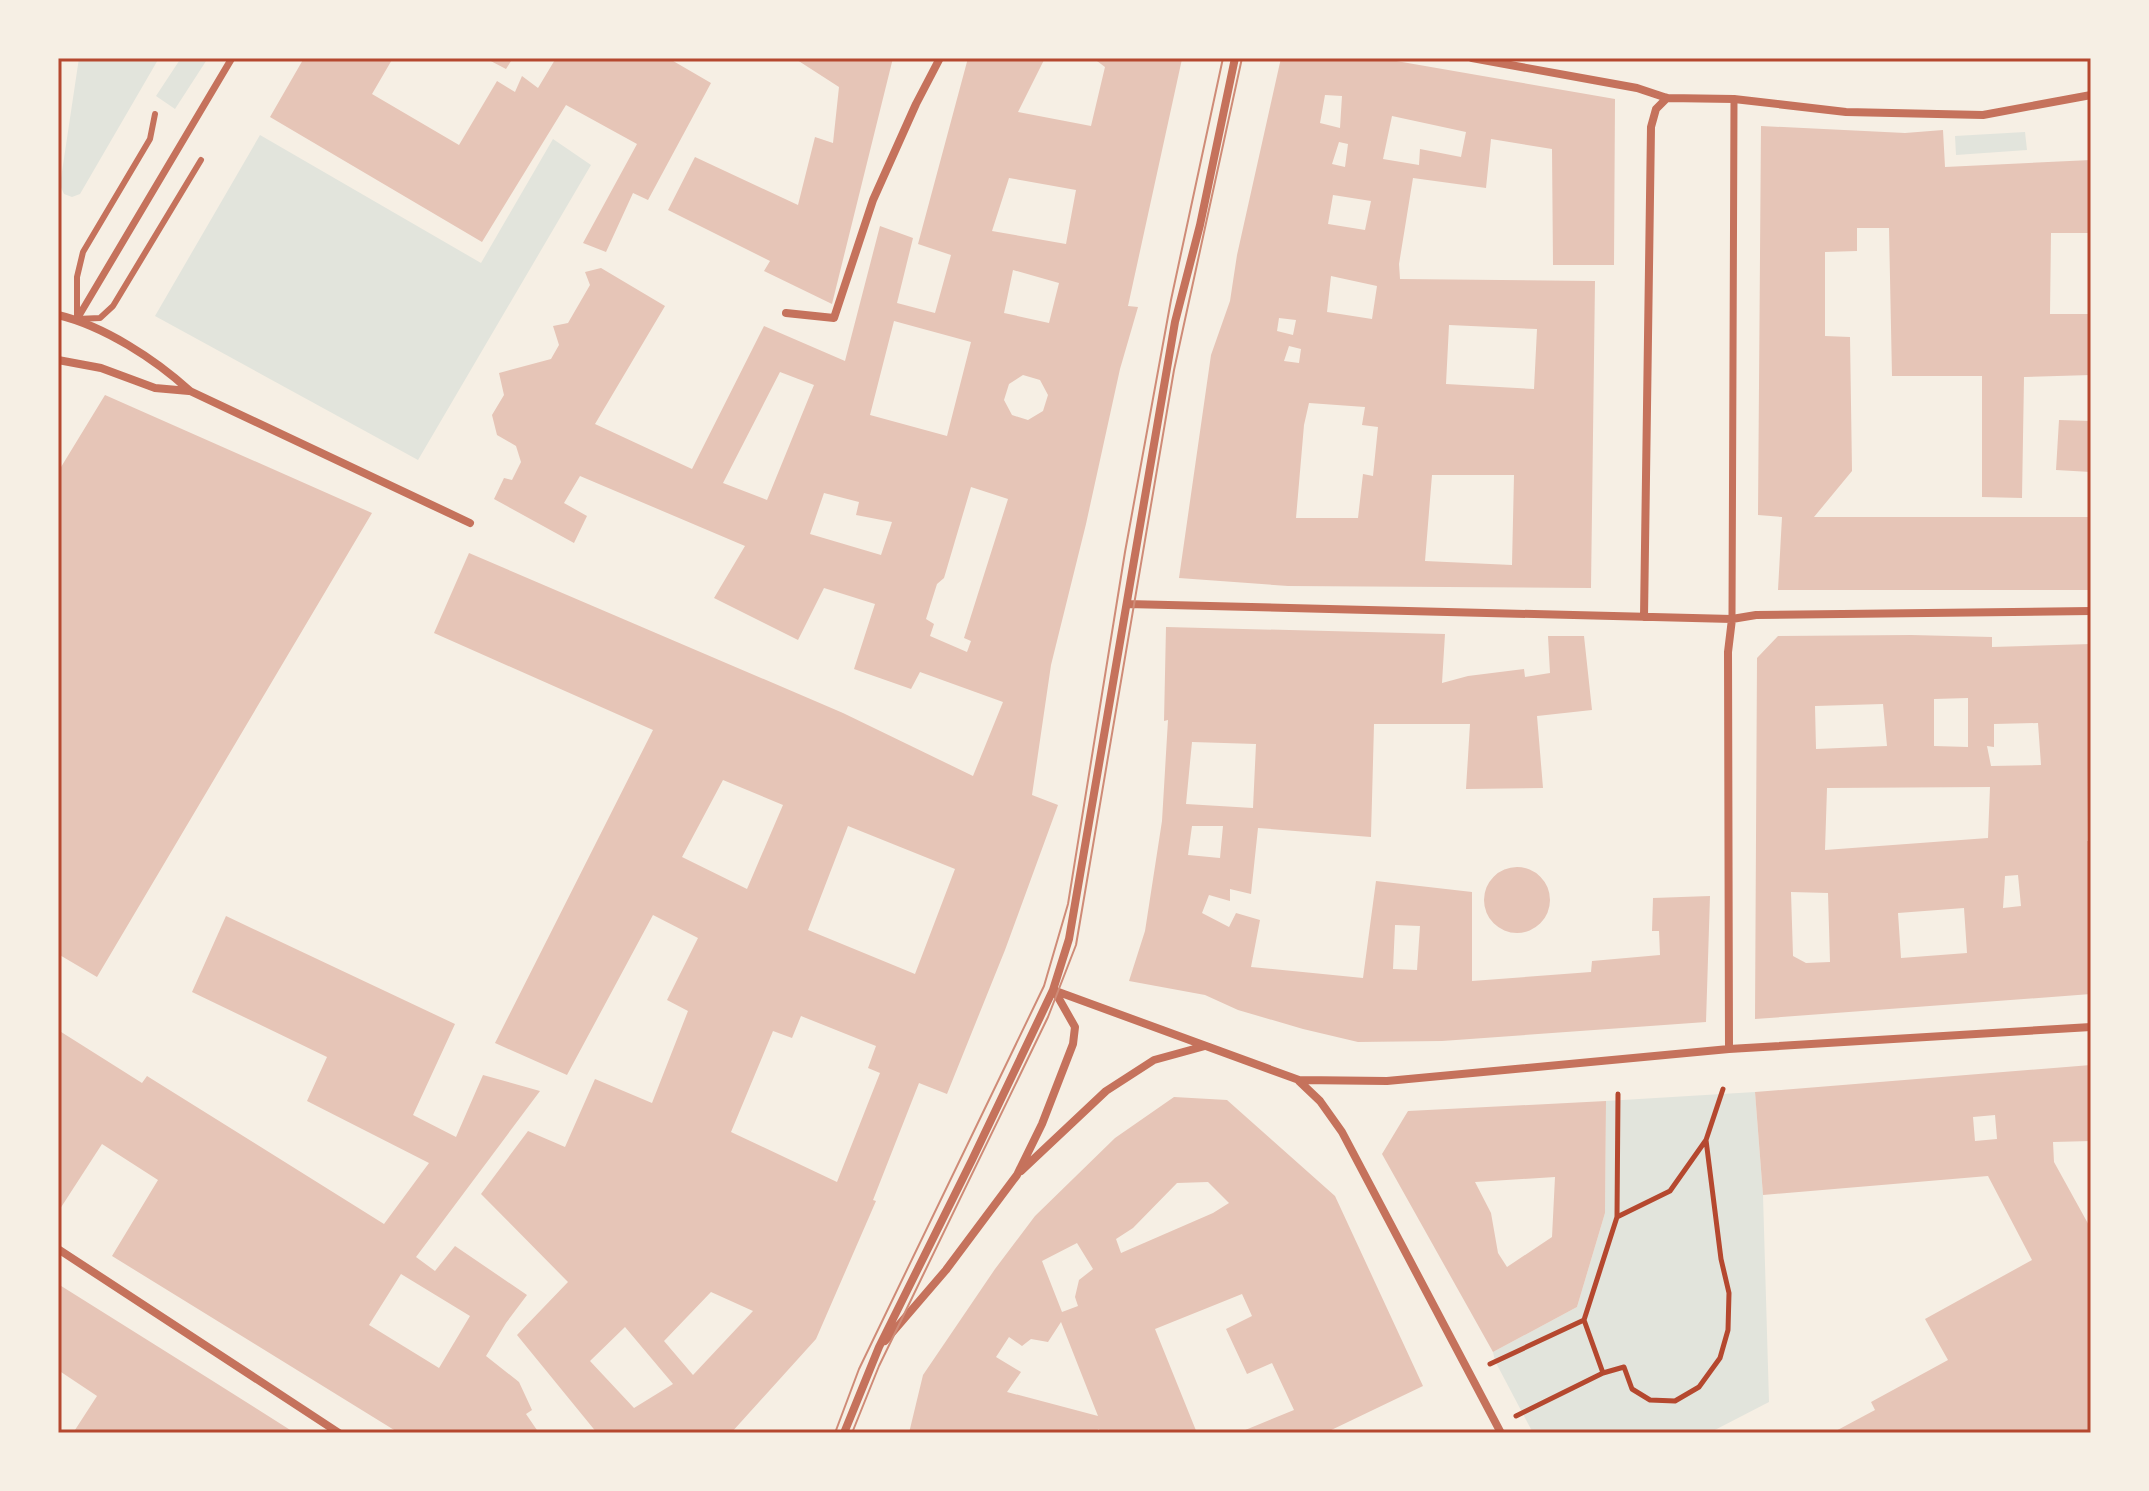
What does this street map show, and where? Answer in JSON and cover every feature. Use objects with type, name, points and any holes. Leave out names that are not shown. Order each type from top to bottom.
[{"type":"street","points":[[77,319],[232,58]]},
{"type":"street","points":[[786,313],[834,318],[873,200],[940,58]]},
{"type":"street","points":[[844,1433],[879,1347],[1053,990],[1069,939],[1175,322],[1200,225],[1235,58]]},
{"type":"street","points":[[1472,58],[1637,88],[1667,98],[1734,99],[1846,112],[1983,115],[2091,95]]},
{"type":"street","points":[[1644,617],[1651,127],[1656,109],[1667,98]]},
{"type":"street","points":[[1729,1049],[1728,652],[1732,619],[1734,99]]},
{"type":"street","points":[[58,315],[77,319],[164,366],[190,391],[470,523]]},
{"type":"street","points":[[59,362],[101,368],[155,388],[190,391]]},
{"type":"street","points":[[1127,604],[1732,619],[1756,615],[2091,611]]},
{"type":"street","points":[[1053,990],[1299,1080],[1387,1081],[1729,1049],[2091,1027]]},
{"type":"street","points":[[1017,1175],[1054,1095],[1073,1044],[1075,1027],[1053,990]]},
{"type":"street","points":[[879,1347],[946,1270],[1017,1175],[1106,1091],[1154,1060],[1205,1046]]},
{"type":"street","points":[[1299,1080],[1320,1101],[1342,1132],[1501,1433]]},
{"type":"street","points":[[58,1249],[339,1433]]},
{"type":"lane","points":[[155,114],[150,139],[83,252],[77,277],[77,319],[100,318],[113,306],[201,160]]},
{"type":"path","points":[[1617,1217],[1670,1191],[1706,1140],[1723,1089]]},
{"type":"path","points":[[1603,1373],[1584,1320],[1617,1217],[1618,1094]]},
{"type":"path","points":[[1516,1416],[1603,1373],[1624,1367],[1632,1389],[1650,1400],[1675,1401],[1699,1387],[1720,1358],[1728,1330],[1729,1293],[1721,1259],[1706,1140]]},
{"type":"path","points":[[1489,1365],[1584,1320]]},
{"type":"shaded area","points":[[79,58],[159,58],[80,194],[72,197],[64,194],[60,185]]},
{"type":"shaded area","points":[[181,58],[208,58],[175,109],[156,96]]},
{"type":"shaded area","points":[[2025,132],[2027,150],[1956,155],[1955,136]]},
{"type":"shaded area","points":[[260,135],[481,263],[553,139],[591,165],[418,460],[155,316]]},
{"type":"shaded area","points":[[1755,1092],[1763,1195],[1769,1402],[1709,1433],[1533,1433],[1493,1352],[1577,1307],[1605,1213],[1606,1101]]},
{"type":"building","points":[[304,58],[393,58],[372,94],[459,145],[497,81],[515,92],[522,76],[538,88],[556,58],[668,58],[711,83],[648,200],[633,193],[606,252],[583,243],[637,144],[566,105],[482,242],[270,117]]},
{"type":"building","points":[[485,58],[513,58],[506,69]]},
{"type":"building","points":[[794,58],[893,58],[832,304],[764,271],[770,261],[668,210],[695,157],[798,205],[815,137],[833,143],[839,87]]},
{"type":"building","points":[[968,58],[1045,58],[1018,112],[1091,126],[1105,67],[1093,58],[1182,59],[1128,306],[1138,307],[1120,369],[1051,665],[1032,795],[1058,805],[1005,950],[947,1094],[919,1083],[873,1200],[876,1201],[816,1339],[731,1433],[597,1433],[517,1335],[568,1282],[481,1194],[528,1131],[565,1147],[595,1079],[652,1103],[688,1011],[667,1000],[698,938],[653,915],[567,1075],[495,1043],[653,730],[434,633],[469,553],[843,713],[973,776],[1003,702],[920,672],[911,689],[854,669],[875,604],[824,588],[798,640],[714,598],[745,546],[580,476],[564,503],[587,516],[574,543],[494,499],[504,478],[512,480],[521,462],[516,446],[497,435],[492,415],[504,395],[499,373],[551,359],[559,345],[553,326],[568,323],[590,285],[585,272],[601,268],[665,306],[595,424],[692,469],[764,326],[845,361],[880,226],[913,238],[897,303],[935,313],[951,255],[918,244]],"holes":[[[1009,178],[1076,190],[1066,244],[992,231]],[[1013,270],[1059,283],[1049,323],[1004,313]],[[894,321],[971,342],[947,436],[870,415]],[[780,372],[814,385],[767,500],[723,483]],[[1023,375],[1040,380],[1048,395],[1043,411],[1028,420],[1012,415],[1004,400],[1009,384]],[[971,487],[1008,499],[964,638],[971,641],[967,652],[930,636],[934,624],[926,619],[937,584],[944,578]],[[824,493],[859,502],[856,515],[892,522],[881,555],[810,534]],[[723,780],[783,805],[747,889],[682,857]],[[848,826],[955,869],[915,974],[808,930]],[[801,1016],[876,1046],[868,1068],[880,1073],[837,1182],[731,1132],[773,1031],[792,1038]],[[711,1292],[753,1311],[693,1375],[664,1341]],[[625,1327],[673,1384],[634,1408],[590,1361]]]},
{"type":"building","points":[[1281,58],[1379,58],[1615,99],[1614,265],[1553,265],[1552,149],[1491,139],[1486,188],[1413,178],[1399,264],[1400,279],[1595,281],[1591,588],[1288,586],[1179,578],[1211,355],[1230,301],[1237,255]],"holes":[[[1325,95],[1342,96],[1340,128],[1320,123]],[[1392,116],[1466,132],[1461,157],[1420,149],[1419,165],[1383,159]],[[1339,142],[1348,144],[1345,167],[1332,164]],[[1333,195],[1371,201],[1365,230],[1328,224]],[[1331,276],[1377,286],[1372,319],[1327,312]],[[1279,318],[1296,320],[1293,335],[1277,331]],[[1449,325],[1537,329],[1534,389],[1446,384]],[[1289,346],[1301,349],[1299,363],[1284,361]],[[1309,403],[1365,407],[1362,425],[1378,427],[1373,476],[1363,474],[1358,518],[1296,518],[1304,425]],[[1432,475],[1514,475],[1512,565],[1425,561]]]},
{"type":"building","points":[[1761,126],[1905,133],[1943,130],[1945,167],[2091,160],[2091,233],[2051,233],[2050,314],[2091,314],[2091,375],[2024,377],[2022,498],[1982,497],[1982,376],[1892,376],[1889,228],[1857,228],[1857,251],[1825,252],[1825,336],[1850,337],[1852,471],[1814,517],[2091,517],[2091,590],[1778,590],[1782,517],[1758,515]]},
{"type":"building","points":[[105,395],[372,513],[97,977],[58,954],[58,472]]},
{"type":"building","points":[[2059,420],[2091,421],[2091,472],[2056,470]]},
{"type":"building","points":[[1166,627],[1445,634],[1442,683],[1468,676],[1524,669],[1525,677],[1550,673],[1548,636],[1584,636],[1592,710],[1537,716],[1543,788],[1466,789],[1470,724],[1374,724],[1371,837],[1258,828],[1251,894],[1230,889],[1230,901],[1209,895],[1202,913],[1229,927],[1236,913],[1260,920],[1251,967],[1363,978],[1376,881],[1472,892],[1472,981],[1591,972],[1592,961],[1660,955],[1659,931],[1652,931],[1653,898],[1710,896],[1706,1022],[1442,1041],[1358,1042],[1238,1010],[1205,995],[1129,981],[1145,931],[1162,821],[1168,720],[1164,721]],"holes":[[[1192,742],[1256,744],[1253,808],[1186,804]],[[1192,826],[1223,826],[1220,858],[1188,855]],[[1395,925],[1420,926],[1417,970],[1393,969]]]},
{"type":"building","points":[[1778,636],[1992,637],[1992,647],[2091,644],[2091,766],[2088,766],[2087,841],[2091,841],[2091,994],[1755,1019],[1757,658]],"holes":[[[1968,698],[1968,747],[1934,746],[1934,699]],[[1883,704],[1887,746],[1816,749],[1815,706]],[[2038,723],[2041,765],[1991,766],[1987,746],[1994,747],[1994,724]],[[1990,787],[1988,838],[1825,850],[1827,788]],[[2018,875],[2021,906],[2003,908],[2005,876]],[[1791,892],[1828,893],[1830,962],[1806,963],[1793,956]],[[1964,908],[1967,953],[1901,958],[1898,913]]]},
{"type":"building","points":[[1517,867],[1530,870],[1540,877],[1547,887],[1550,900],[1547,913],[1540,923],[1530,930],[1517,933],[1504,930],[1494,923],[1487,913],[1484,900],[1487,887],[1494,877],[1504,870]]},
{"type":"building","points":[[226,916],[455,1024],[413,1115],[456,1137],[483,1075],[540,1091],[416,1257],[435,1271],[455,1246],[527,1295],[486,1356],[519,1382],[532,1410],[526,1414],[539,1433],[399,1433],[112,1256],[158,1180],[102,1144],[58,1212],[58,1030],[142,1083],[147,1076],[384,1224],[429,1163],[307,1101],[327,1057],[192,992]],"holes":[[[401,1274],[470,1316],[439,1368],[369,1325]]]},
{"type":"building","points":[[2091,1065],[2091,1141],[2053,1142],[2054,1162],[2091,1229],[2091,1433],[1832,1433],[1875,1410],[1871,1402],[1948,1360],[1925,1319],[2032,1260],[1988,1176],[1763,1195],[1755,1092]],"holes":[[[1995,1115],[1997,1139],[1975,1141],[1973,1117]]]},
{"type":"building","points":[[1174,1097],[1227,1100],[1335,1196],[1423,1386],[1325,1433],[1238,1433],[1294,1410],[1272,1363],[1247,1374],[1226,1329],[1252,1316],[1242,1294],[1155,1329],[1197,1433],[1105,1433],[1098,1429],[1097,1433],[909,1433],[923,1375],[995,1269],[1035,1216],[1115,1138]],"holes":[[[1208,1182],[1229,1203],[1121,1253],[1116,1239],[1133,1228],[1177,1183]],[[1077,1243],[1093,1269],[1079,1280],[1075,1297],[1078,1306],[1062,1312],[1042,1261]],[[1061,1322],[1098,1416],[1007,1392],[1021,1372],[996,1357],[1009,1337],[1022,1346],[1031,1339],[1048,1342]]]},
{"type":"building","points":[[1606,1101],[1605,1213],[1577,1307],[1493,1352],[1382,1154],[1408,1111]],"holes":[[[1555,1177],[1552,1237],[1507,1267],[1498,1253],[1491,1213],[1475,1182]]]},
{"type":"building","points":[[58,1284],[295,1433],[73,1433],[97,1396],[58,1370]]},
{"type":"tram line","points":[[835,1433],[859,1369],[1044,986],[1068,904],[1125,552],[1171,300],[1223,58]]},
{"type":"tram line","points":[[852,1433],[879,1366],[1048,1017],[1076,945],[1174,370],[1242,58]]}]
